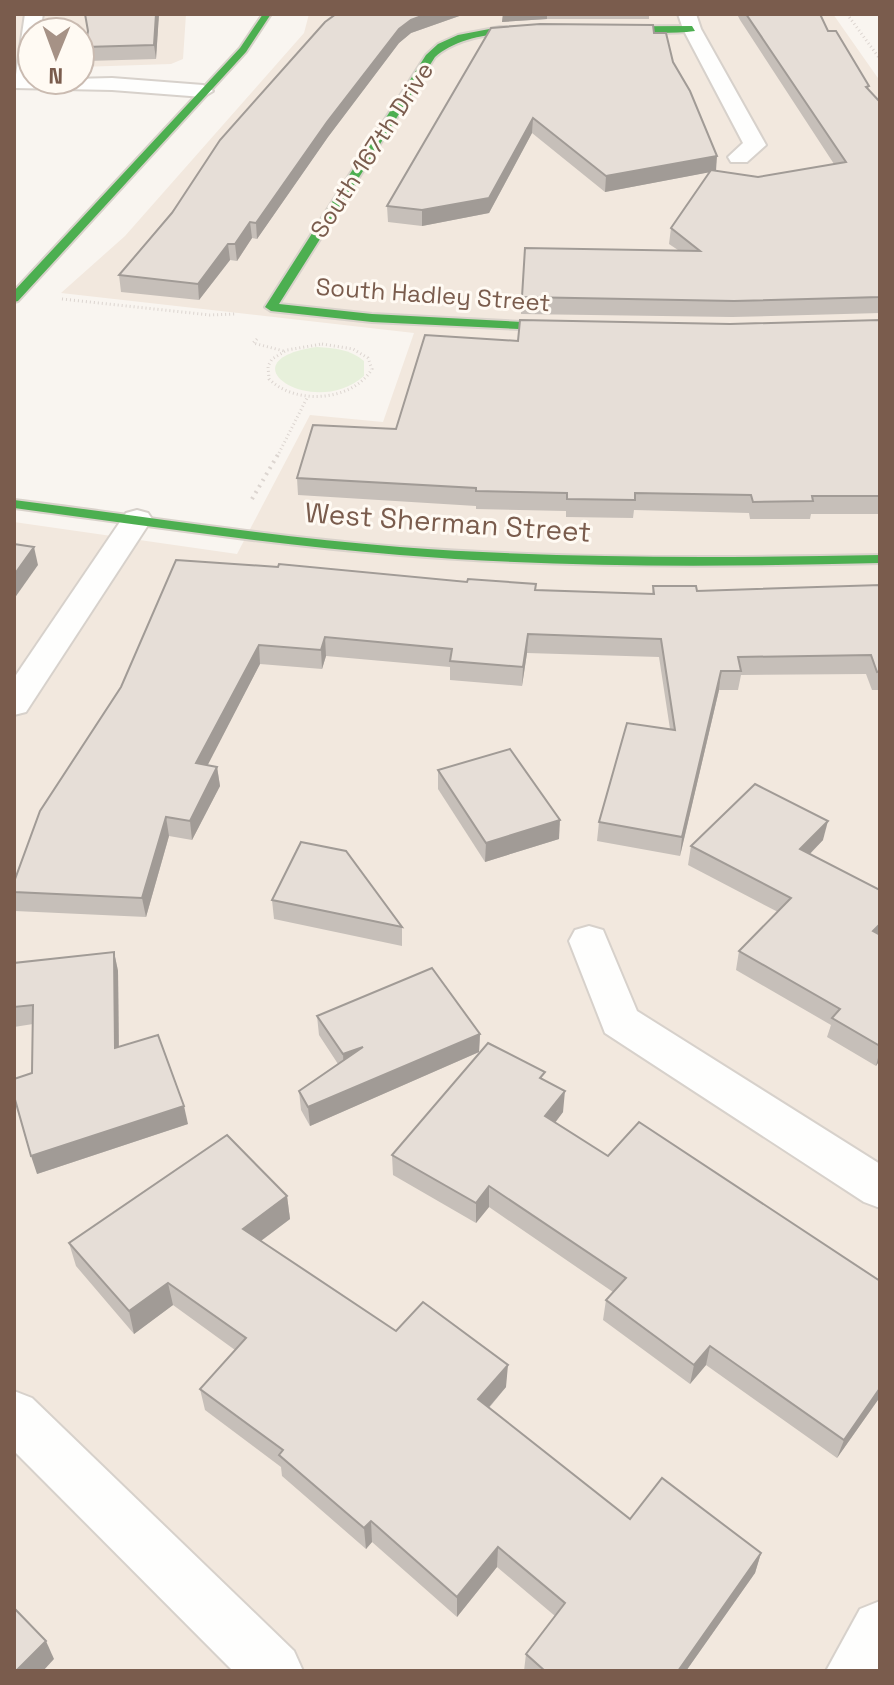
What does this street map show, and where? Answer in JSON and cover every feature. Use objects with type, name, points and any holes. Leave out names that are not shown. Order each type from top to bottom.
[{"type":"street","points":[[16,296],[243,50],[267,14]]},
{"type":"street","points":[[690,22],[755,145],[739,157]]},
{"type":"street","name":"South 167th Drive","points":[[271,307],[431,55],[441,46],[461,37],[500,30],[690,22]]},
{"type":"street","points":[[96,86],[203,91]]},
{"type":"street","name":"South Hadley Street","points":[[271,307],[372,318],[591,330]]},
{"type":"street","name":"West Sherman Street","points":[[14,504],[329,544],[587,562],[880,559]]},
{"type":"street","points":[[14,704],[137,519]]},
{"type":"street","points":[[589,941],[620,1021],[880,1188]]},
{"type":"street","points":[[14,1415],[274,1671]]},
{"type":"street","points":[[855,1671],[880,1629]]},
{"type":"path","points":[[847,14],[880,59]]},
{"type":"path","points":[[16,296],[210,315],[246,311]]},
{"type":"path","points":[[305,345],[339,345],[354,349],[373,363],[374,371],[358,387],[335,394],[308,396],[291,393],[270,380],[267,372],[269,363],[277,355],[305,345]]},
{"type":"path","points":[[234,532],[308,396]]},
{"type":"shaded area","points":[[14,14],[186,14],[183,59],[171,64],[96,66],[96,16],[16,16],[14,73]]},
{"type":"shaded area","points":[[309,14],[833,14],[880,81],[880,1671],[14,1671],[14,522],[237,554],[310,415],[383,422],[414,333],[61,293],[125,236],[304,33]]},
{"type":"green space","points":[[317,347],[342,350],[359,357],[364,361],[364,376],[343,388],[322,392],[301,390],[285,383],[276,374],[277,363],[289,354]]},
{"type":"building","points":[[156,14],[154,45],[96,47],[96,16],[85,16]]},
{"type":"building","points":[[336,14],[427,14],[399,29],[327,122],[256,223],[250,222],[235,244],[228,244],[198,284],[119,275],[172,213],[220,140],[325,22]]},
{"type":"building","points":[[746,14],[820,14],[828,31],[836,31],[869,86],[866,87],[880,102],[880,297],[734,301],[522,297],[525,248],[700,251],[671,228],[711,170],[758,177],[846,162]]},
{"type":"building","points":[[540,24],[653,25],[654,33],[666,33],[673,62],[690,91],[717,156],[606,176],[533,118],[489,198],[422,210],[387,206],[491,28]]},
{"type":"building","points":[[520,320],[730,324],[880,320],[880,496],[812,496],[813,501],[753,502],[751,495],[635,493],[635,500],[567,499],[567,493],[476,491],[476,488],[297,478],[313,425],[396,429],[425,335],[518,341]]},
{"type":"building","points":[[14,544],[34,547],[14,575]]},
{"type":"building","points":[[176,560],[278,567],[279,564],[467,582],[468,579],[536,584],[535,590],[654,594],[653,586],[696,586],[697,591],[880,585],[880,671],[877,672],[871,655],[738,657],[741,671],[721,671],[682,837],[599,822],[627,723],[675,730],[661,639],[528,634],[523,667],[450,661],[452,649],[325,637],[321,650],[259,645],[196,763],[217,767],[190,821],[166,817],[142,898],[14,892],[14,882],[40,811],[121,687]]},
{"type":"building","points":[[510,749],[560,820],[486,843],[438,770]]},
{"type":"building","points":[[755,784],[828,821],[800,849],[880,890],[880,924],[873,931],[880,935],[880,1046],[832,1018],[840,1009],[739,951],[791,898],[691,846]]},
{"type":"building","points":[[301,842],[346,851],[402,927],[272,900]]},
{"type":"building","points":[[114,952],[115,1048],[158,1035],[184,1106],[31,1156],[14,1096],[14,1079],[32,1073],[33,1005],[14,1007],[14,963]]},
{"type":"building","points":[[432,968],[480,1034],[308,1107],[299,1091],[363,1047],[343,1054],[317,1016]]},
{"type":"building","points":[[488,1043],[545,1072],[540,1078],[565,1091],[545,1116],[608,1156],[639,1122],[880,1281],[880,1388],[844,1440],[710,1346],[694,1365],[606,1300],[626,1278],[489,1186],[476,1203],[392,1155]]},
{"type":"building","points":[[227,1135],[287,1196],[243,1229],[396,1331],[423,1302],[508,1365],[478,1399],[630,1519],[662,1478],[761,1553],[678,1671],[545,1671],[526,1654],[565,1603],[498,1547],[457,1597],[371,1521],[364,1528],[279,1455],[283,1450],[200,1389],[246,1338],[168,1283],[129,1311],[69,1243]]},
{"type":"building","points":[[14,1608],[46,1641],[16,1671],[14,1671]]},
{"type":"traffic: fast","points":[[14,298],[243,50],[267,14]]},
{"type":"traffic: fast","points":[[578,329],[372,318],[271,307],[431,55],[441,46],[461,37],[500,30],[692,29]]},
{"type":"traffic: fast","points":[[14,504],[303,542],[460,555],[640,561],[880,559]]}]
